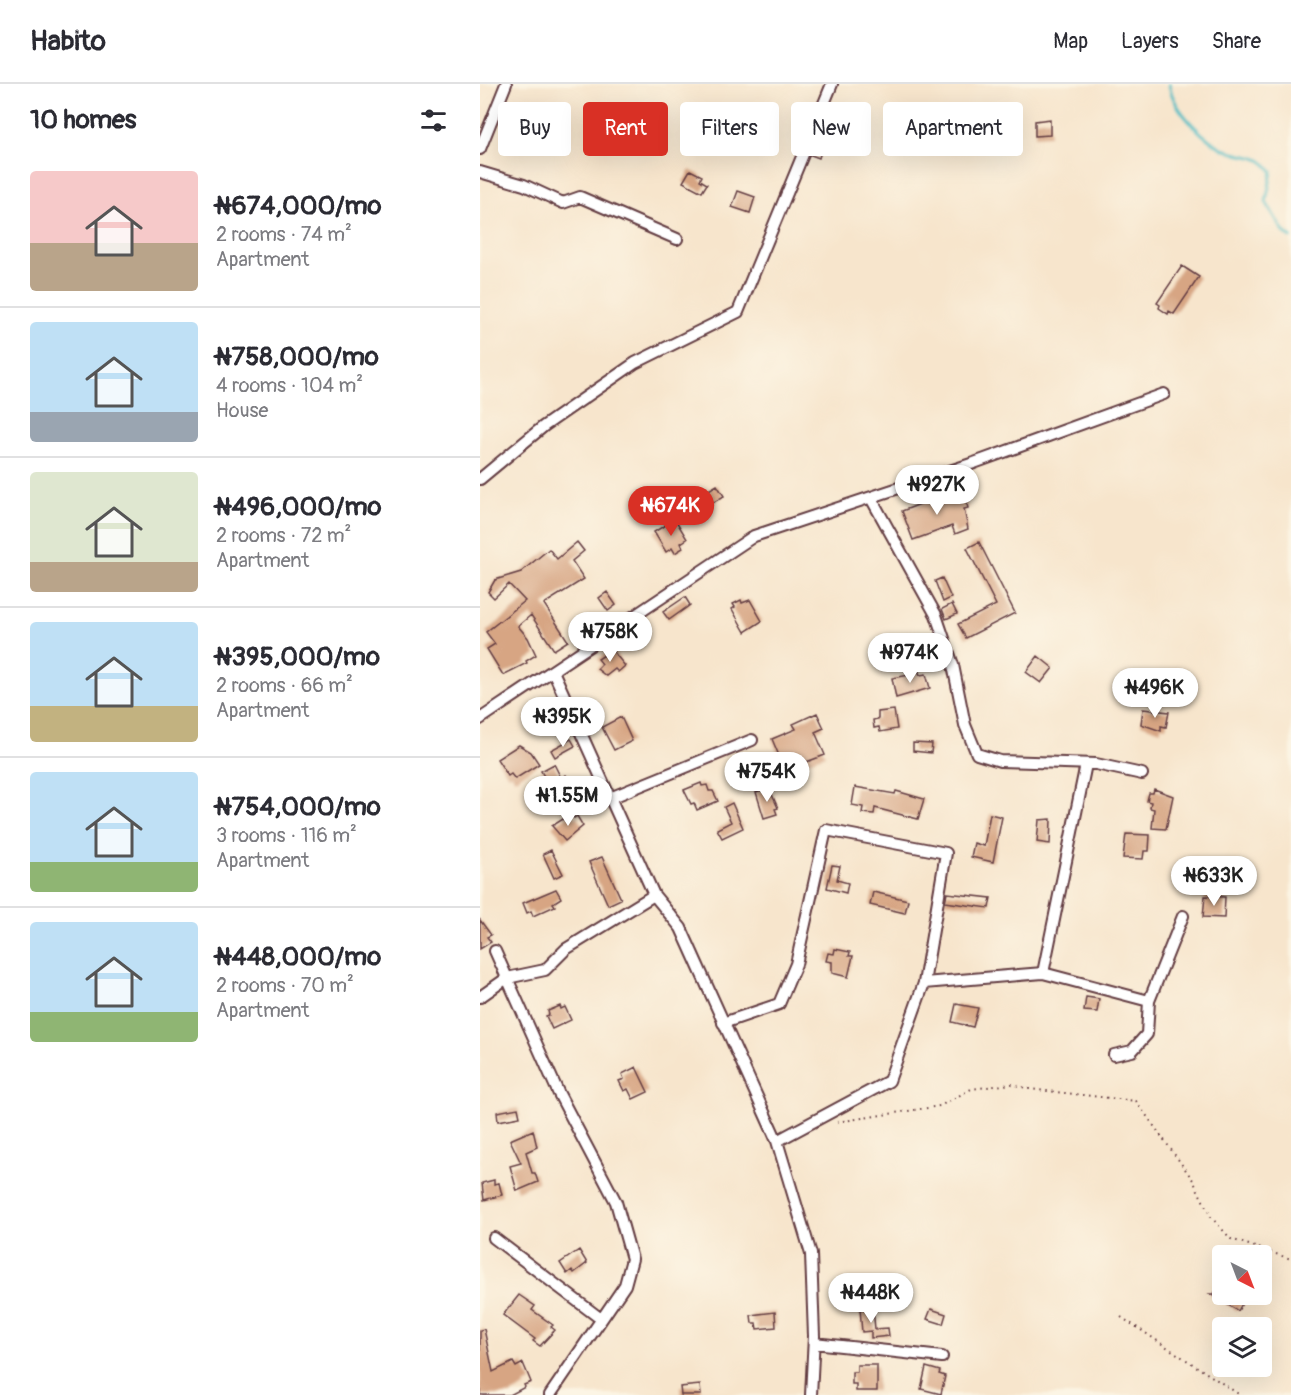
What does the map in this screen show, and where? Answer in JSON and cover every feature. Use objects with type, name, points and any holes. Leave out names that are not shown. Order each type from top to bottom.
[{"type":"street","points":[[480,149],[506,84]]},
{"type":"street","points":[[480,479],[544,426],[635,363],[738,312],[832,84]]},
{"type":"street","points":[[480,172],[524,185],[563,203],[580,197],[677,239]]},
{"type":"street","points":[[480,719],[754,536],[974,464],[1164,394]]},
{"type":"street","points":[[871,498],[936,615],[953,665],[965,725],[977,754],[999,761],[1086,764],[1142,774]]},
{"type":"street","points":[[553,671],[654,895],[681,928],[777,1141],[811,1254],[814,1343],[812,1395]]},
{"type":"street","points":[[610,798],[752,740]]},
{"type":"street","points":[[1043,973],[1086,764]]},
{"type":"street","points":[[723,1023],[779,1004],[796,964],[825,830],[946,854],[924,983],[889,1081],[777,1141]]},
{"type":"street","points":[[480,997],[507,978],[545,970],[566,949],[654,895]]},
{"type":"street","points":[[1114,1055],[1132,1051],[1147,1034],[1149,1001],[1183,916]]},
{"type":"street","points":[[495,951],[558,1092],[616,1202],[632,1259],[625,1285],[550,1395]]},
{"type":"street","points":[[924,983],[1043,973],[1149,1001]]},
{"type":"street","points":[[494,1238],[601,1319]]},
{"type":"street","points":[[814,1343],[942,1357]]},
{"type":"path","points":[[832,1123],[940,1106],[971,1089],[1012,1084],[1029,1089],[1136,1101],[1193,1180],[1211,1216],[1232,1239],[1291,1259]]},
{"type":"path","points":[[1121,1317],[1240,1395]]},
{"type":"building","points":[[1050,119],[1050,135],[1035,136],[1035,121]]},
{"type":"building","points":[[690,170],[702,176],[700,180],[707,184],[702,192],[683,182]]},
{"type":"building","points":[[738,191],[755,197],[750,213],[732,207]]},
{"type":"building","points":[[1182,266],[1199,277],[1174,314],[1169,311],[1168,314],[1159,308],[1160,305],[1157,303]]},
{"type":"building","points":[[717,485],[724,496],[709,505],[702,494]]},
{"type":"building","points":[[957,490],[960,500],[965,498],[968,508],[964,509],[968,529],[955,534],[952,526],[913,540],[902,511]]},
{"type":"building","points":[[675,519],[687,539],[681,543],[683,548],[675,553],[672,548],[666,552],[654,532]]},
{"type":"building","points":[[577,542],[584,551],[572,561],[584,579],[544,604],[568,641],[554,650],[531,615],[518,626],[528,638],[536,655],[526,661],[527,663],[503,675],[487,649],[495,644],[486,632],[525,601],[509,584],[494,598],[488,592],[495,580],[521,572],[549,549],[557,559]]},
{"type":"building","points":[[979,542],[1015,613],[966,638],[958,624],[996,605],[967,548]]},
{"type":"building","points":[[942,578],[951,598],[943,602],[935,581]]},
{"type":"building","points":[[607,592],[616,605],[608,611],[599,598]]},
{"type":"building","points":[[685,597],[690,605],[669,620],[663,612]]},
{"type":"building","points":[[741,600],[742,603],[750,600],[762,621],[745,632],[732,609],[735,607],[733,604]]},
{"type":"building","points":[[952,604],[957,614],[946,619],[942,609]]},
{"type":"building","points":[[612,650],[625,666],[618,672],[615,669],[606,676],[597,669],[602,664],[598,659]]},
{"type":"building","points":[[1038,656],[1053,668],[1041,683],[1026,672]]},
{"type":"building","points":[[918,670],[920,675],[926,674],[930,688],[896,698],[892,678],[910,675],[909,672]]},
{"type":"building","points":[[1143,709],[1169,712],[1166,727],[1161,726],[1161,731],[1141,724]]},
{"type":"building","points":[[894,710],[897,729],[880,732],[879,727],[874,728],[873,720],[878,719],[878,712]]},
{"type":"building","points":[[817,713],[824,728],[815,732],[825,755],[785,770],[772,739],[796,729],[793,724]]},
{"type":"building","points":[[621,717],[632,741],[614,750],[602,727]]},
{"type":"building","points":[[571,739],[575,746],[555,757],[551,750]]},
{"type":"building","points":[[913,743],[932,744],[931,753],[913,751]]},
{"type":"building","points":[[519,745],[531,752],[539,764],[515,779],[511,774],[508,776],[497,759]]},
{"type":"building","points":[[554,764],[561,778],[566,775],[571,786],[567,788],[571,795],[553,805],[541,782],[546,780],[541,771]]},
{"type":"building","points":[[701,783],[702,786],[707,785],[709,791],[713,791],[718,801],[697,810],[684,790]]},
{"type":"building","points":[[855,787],[895,794],[896,791],[924,799],[918,819],[875,808],[874,814],[862,813],[863,807],[852,805]]},
{"type":"building","points":[[769,788],[778,808],[775,809],[777,814],[764,818],[756,792]]},
{"type":"building","points":[[1154,789],[1173,796],[1166,829],[1152,828],[1154,809],[1150,808],[1151,802],[1147,801],[1149,793],[1153,793]]},
{"type":"building","points":[[732,803],[743,828],[722,838],[717,829],[731,822],[724,807]]},
{"type":"building","points":[[571,814],[574,818],[577,816],[583,826],[565,841],[552,826]]},
{"type":"building","points":[[990,814],[1002,817],[993,862],[971,857],[974,843],[984,846]]},
{"type":"building","points":[[1051,819],[1050,844],[1037,842],[1039,820]]},
{"type":"building","points":[[1126,834],[1150,835],[1149,851],[1144,851],[1143,859],[1123,858]]},
{"type":"building","points":[[551,850],[563,874],[554,878],[543,854]]},
{"type":"building","points":[[602,857],[621,899],[608,905],[589,862]]},
{"type":"building","points":[[832,865],[840,866],[837,880],[848,883],[846,893],[827,888]]},
{"type":"building","points":[[556,889],[561,898],[553,903],[555,906],[533,916],[531,911],[527,913],[523,903]]},
{"type":"building","points":[[873,892],[908,900],[905,913],[870,905]]},
{"type":"building","points":[[947,893],[991,898],[989,908],[945,902]]},
{"type":"building","points":[[1205,896],[1225,897],[1224,918],[1203,917]]},
{"type":"building","points":[[480,920],[491,935],[487,937],[491,942],[480,949]]},
{"type":"building","points":[[835,949],[850,952],[849,956],[853,956],[848,977],[832,973],[832,962],[826,961],[828,953],[834,954]]},
{"type":"building","points":[[1086,997],[1099,999],[1097,1012],[1084,1011]]},
{"type":"building","points":[[956,1004],[978,1008],[973,1027],[952,1022]]},
{"type":"building","points":[[560,1006],[561,1009],[565,1007],[571,1020],[552,1029],[546,1016],[549,1015],[548,1011]]},
{"type":"building","points":[[636,1067],[648,1092],[633,1099],[628,1089],[624,1091],[619,1081],[624,1079],[622,1074]]},
{"type":"building","points":[[518,1108],[520,1117],[498,1121],[497,1112]]},
{"type":"building","points":[[533,1130],[537,1147],[526,1152],[532,1173],[535,1173],[538,1182],[517,1191],[510,1166],[521,1163],[510,1140]]},
{"type":"building","points":[[494,1180],[494,1184],[499,1183],[502,1195],[484,1200],[482,1183]]},
{"type":"building","points":[[579,1250],[587,1263],[574,1273],[572,1270],[567,1274],[560,1263]]},
{"type":"building","points":[[519,1295],[535,1306],[532,1310],[553,1325],[551,1327],[555,1330],[540,1346],[533,1341],[535,1339],[503,1315]]},
{"type":"building","points":[[1228,1305],[1241,1305],[1238,1311]]},
{"type":"building","points":[[873,1308],[875,1329],[888,1328],[889,1336],[871,1338],[871,1331],[862,1332],[860,1309]]},
{"type":"building","points":[[931,1309],[946,1314],[943,1324],[927,1319]]},
{"type":"building","points":[[775,1312],[776,1327],[757,1329],[756,1323],[752,1323],[751,1315]]},
{"type":"building","points":[[484,1329],[493,1372],[513,1362],[516,1367],[523,1363],[531,1382],[524,1385],[525,1387],[510,1395],[480,1395],[480,1330]]},
{"type":"building","points":[[857,1365],[877,1365],[877,1391],[856,1391],[856,1384],[852,1384],[852,1372],[857,1372]]},
{"type":"building","points":[[926,1367],[940,1371],[939,1374],[945,1376],[941,1394],[921,1389]]},
{"type":"building","points":[[700,1385],[701,1395],[681,1395],[680,1387]]},
{"type":"waterway","points":[[1169,84],[1184,115],[1201,133],[1221,148],[1262,161],[1272,171],[1266,202],[1283,231],[1291,238]]}]
